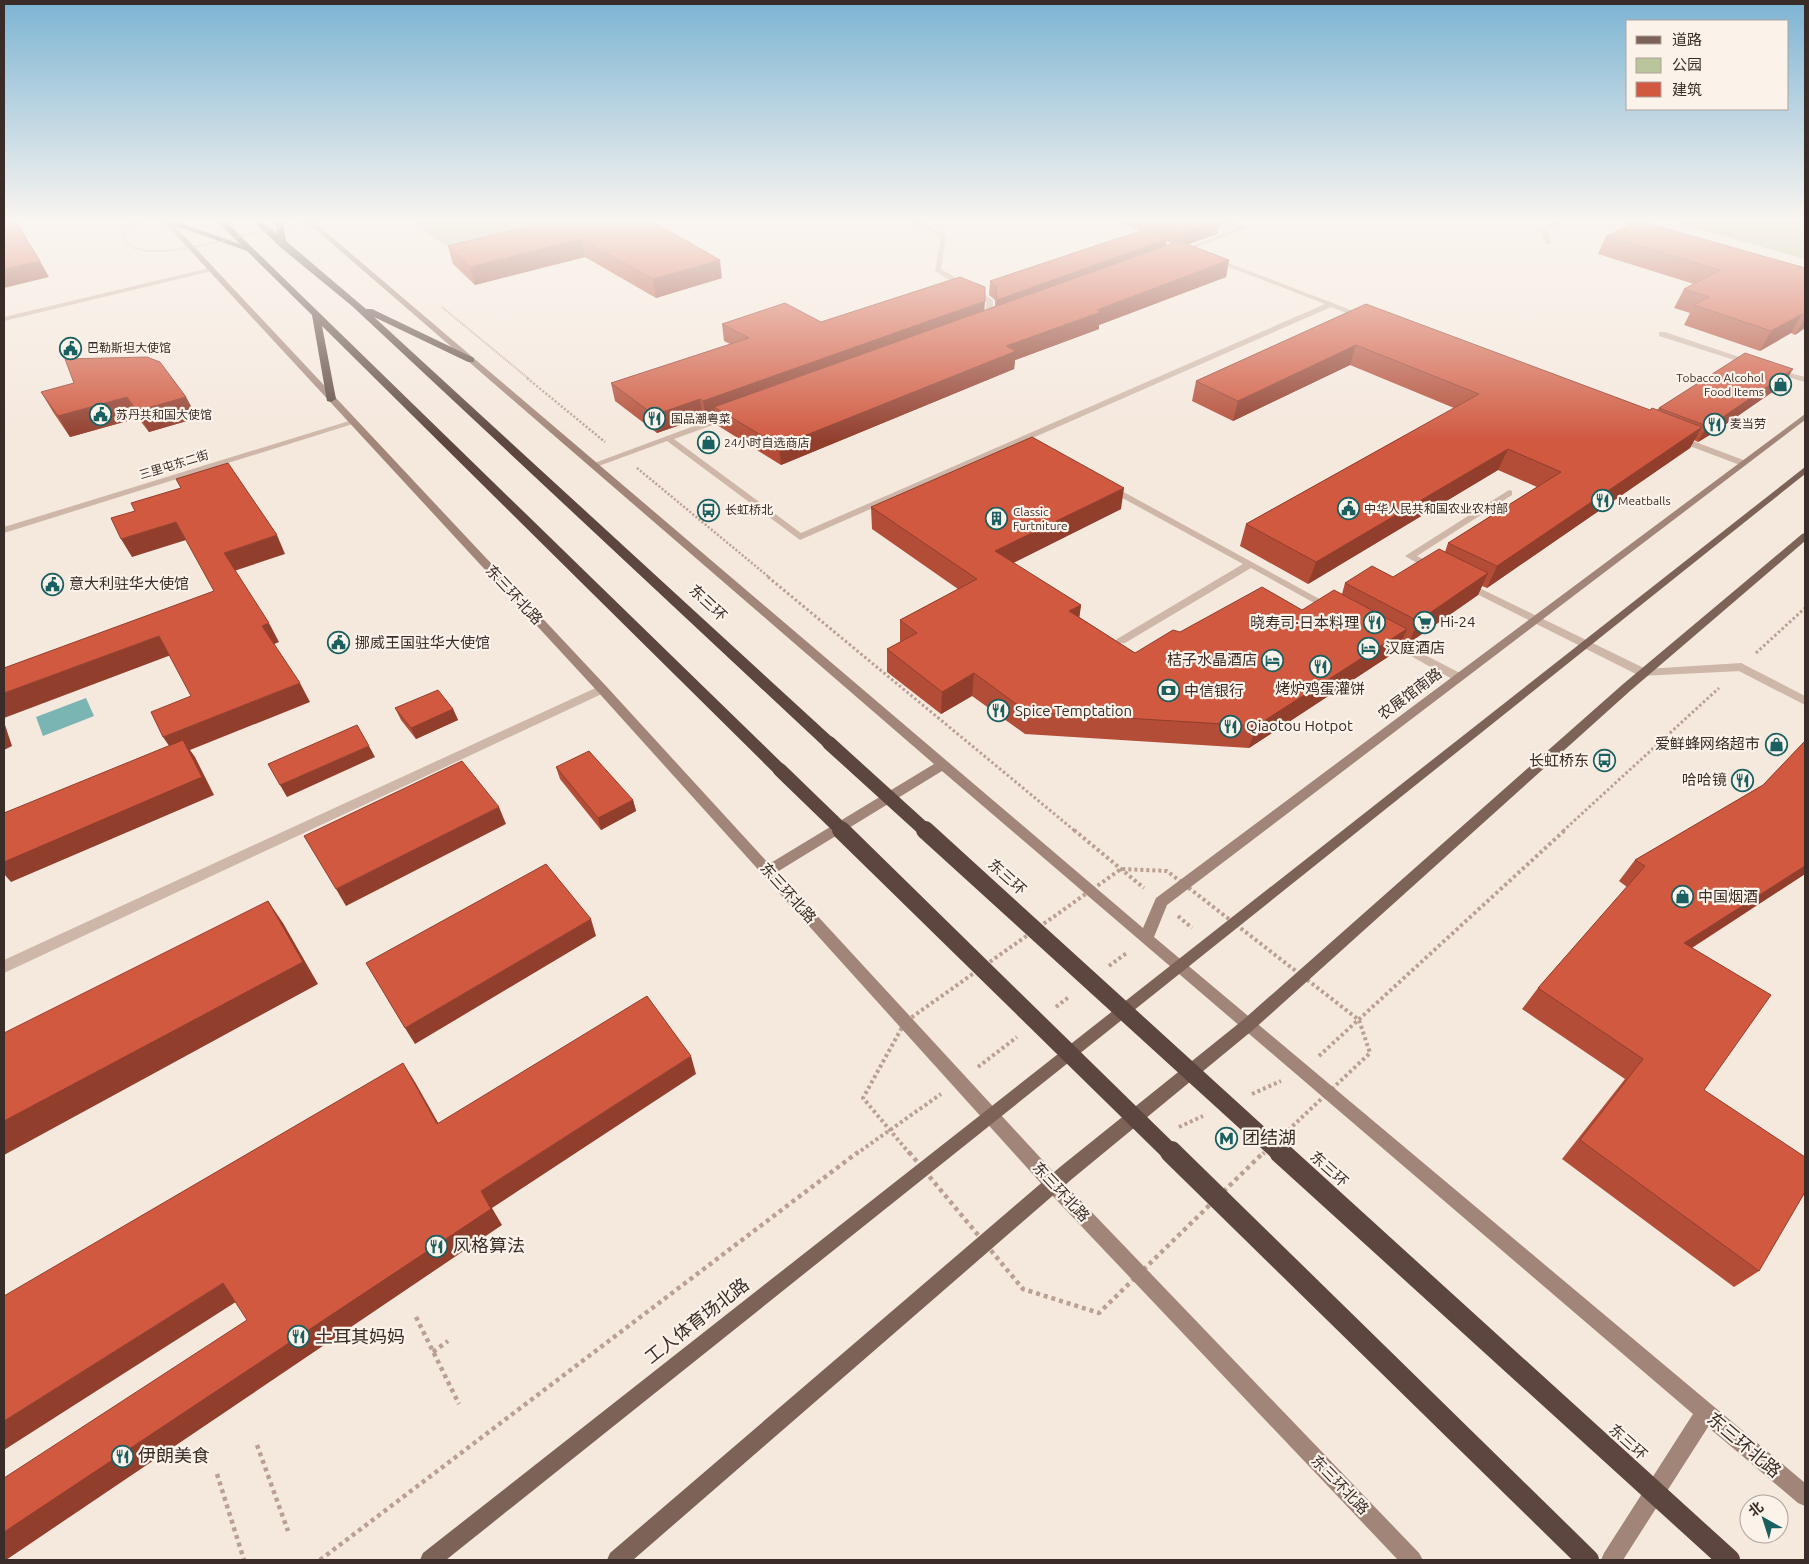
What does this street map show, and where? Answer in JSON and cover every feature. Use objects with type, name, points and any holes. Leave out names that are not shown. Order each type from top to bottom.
[{"type":"highway","points":[[296,295],[1588,1560]]},
{"type":"highway","name":"东三环","points":[[343,295],[829,743],[1729,1560]]},
{"type":"highway","points":[[354,304],[471,360]]},
{"type":"highway","points":[[316,315],[331,399]]},
{"type":"main road","points":[[1178,966],[1805,470]]},
{"type":"main road","points":[[617,1560],[1053,1184],[1248,1025],[1644,673],[1805,536]]},
{"type":"main road","name":"工人体育场北路","points":[[430,1560],[1178,966]]},
{"type":"street","points":[[4,319],[105,295]]},
{"type":"street","name":"东三环北路","points":[[233,295],[602,689],[958,1082],[1053,1184],[1412,1560]]},
{"type":"street","points":[[395,295],[1178,966]]},
{"type":"street","points":[[978,295],[990,302],[990,321]]},
{"type":"street","points":[[1308,295],[1377,322]]},
{"type":"street","points":[[668,438],[800,537],[1026,442],[1331,304]]},
{"type":"street","points":[[980,324],[999,317]]},
{"type":"street","points":[[1662,334],[1761,365]]},
{"type":"street","points":[[1770,368],[1805,380]]},
{"type":"street","points":[[593,465],[742,411]]},
{"type":"street","name":"农展馆南路","points":[[1146,938],[1162,902],[1805,416]]},
{"type":"street","name":"三里屯东二街","points":[[4,530],[352,423]]},
{"type":"street","points":[[1665,433],[1743,463]]},
{"type":"street","points":[[1098,481],[1338,612]]},
{"type":"street","points":[[1509,493],[1410,556],[1644,673],[1741,667],[1805,701]]},
{"type":"street","points":[[1121,641],[1251,564]]},
{"type":"street","points":[[1373,631],[1458,677]]},
{"type":"street","points":[[4,967],[602,689]]},
{"type":"street","points":[[768,871],[943,765]]},
{"type":"street","name":"东三环北路","points":[[1178,966],[1805,1496]]},
{"type":"street","points":[[1611,1560],[1706,1412]]},
{"type":"path","points":[[438,304],[1208,942]]},
{"type":"path","points":[[1250,1095],[1303,1072],[1805,608]]},
{"type":"path","points":[[1108,967],[1146,938]]},
{"type":"path","points":[[1054,1008],[1077,991]]},
{"type":"path","points":[[905,1022],[863,1098],[1023,1289],[1099,1313],[1327,1092],[1370,1053]]},
{"type":"path","points":[[320,1560],[888,1129],[958,1082],[1025,1031]]},
{"type":"path","points":[[1178,1127],[1205,1115]]},
{"type":"path","points":[[416,1317],[459,1404]]},
{"type":"path","points":[[432,1352],[448,1341]]},
{"type":"path","points":[[257,1445],[288,1531]]},
{"type":"path","points":[[216,1474],[244,1560]]},
{"type":"water","points":[[86,698],[94,716],[43,736],[36,717]]},
{"type":"building","points":[[904,295],[985,295],[985,301],[703,401],[700,399],[654,415],[611,383],[749,338],[722,324],[785,303],[821,322]]},
{"type":"building","points":[[997,295],[1011,295],[997,300]]},
{"type":"building","points":[[1028,295],[1137,295],[1097,310],[1101,312],[1006,346],[1016,351],[779,446],[714,407]]},
{"type":"building","points":[[1703,295],[1805,295],[1805,315],[1802,314],[1771,331],[1694,305],[1709,297]]},
{"type":"building","points":[[1366,304],[1650,410],[1652,408],[1702,427],[1497,566],[1448,543],[1561,472],[1508,449],[1316,562],[1246,524],[1479,394],[1356,345],[1238,401],[1196,381]]},
{"type":"building","points":[[1745,353],[1793,369],[1707,426],[1659,408]]},
{"type":"building","points":[[147,357],[160,362],[186,397],[137,411],[127,397],[58,416],[41,392],[74,383],[65,359]]},
{"type":"building","points":[[1032,437],[1124,488],[995,551],[1081,605],[1069,611],[1135,653],[1173,630],[1180,632],[1262,587],[1302,610],[1334,590],[1407,629],[1256,726],[1027,712],[974,673],[942,692],[887,649],[917,633],[900,620],[977,579],[871,507]]},
{"type":"building","points":[[228,463],[277,535],[224,553],[269,623],[262,626],[300,683],[163,737],[151,712],[191,696],[159,636],[4,693],[4,668],[214,591],[176,522],[121,539],[111,518],[135,511],[131,503],[181,488],[176,479]]},
{"type":"building","points":[[1439,549],[1488,573],[1418,621],[1345,583],[1372,566],[1393,577]]},
{"type":"building","points":[[438,690],[453,709],[411,728],[395,708]]},
{"type":"building","points":[[357,725],[369,746],[280,785],[268,764]]},
{"type":"building","points":[[183,740],[202,777],[4,862],[4,813]]},
{"type":"building","points":[[1805,741],[1805,866],[1684,943],[1771,995],[1704,1090],[1805,1157],[1805,1192],[1759,1271],[1580,1140],[1643,1059],[1538,988],[1645,866],[1635,860],[1763,785]]},
{"type":"building","points":[[589,751],[633,800],[598,818],[556,767]]},
{"type":"building","points":[[462,761],[499,807],[336,889],[304,836]]},
{"type":"building","points":[[546,864],[591,919],[405,1028],[366,963]]},
{"type":"building","points":[[268,901],[303,962],[4,1121],[4,1033]]},
{"type":"building","points":[[647,996],[691,1056],[481,1191],[491,1209],[4,1532],[4,1478],[247,1320],[223,1283],[4,1421],[4,1296],[403,1063],[437,1124]]},
{"type":"place","name":"巴勒斯坦大使馆","points":[[71,348]]},
{"type":"place","name":"Tobacco Alcohol Food Items","points":[[1780,385]]},
{"type":"place","name":"苏丹共和国大使馆","points":[[100,415]]},
{"type":"place","name":"国品潮粤菜","points":[[655,419]]},
{"type":"place","name":"麦当劳","points":[[1714,424]]},
{"type":"place","name":"24小时自选商店","points":[[708,443]]},
{"type":"place","name":"Meatballs","points":[[1602,501]]},
{"type":"place","name":"中华人民共和国农业农村部","points":[[1348,509]]},
{"type":"place","name":"长虹桥北","points":[[709,510]]},
{"type":"place","name":"Classic Furtniture","points":[[997,519]]},
{"type":"place","name":"意大利驻华大使馆","points":[[53,584]]},
{"type":"place","name":"Hi-24","points":[[1424,622]]},
{"type":"place","name":"晓寿司·日本料理","points":[[1375,623]]},
{"type":"place","name":"挪威王国驻华大使馆","points":[[339,643]]},
{"type":"place","name":"汉庭酒店","points":[[1369,648]]},
{"type":"place","name":"桔子水晶酒店","points":[[1273,660]]},
{"type":"place","name":"烤炉鸡蛋灌饼","points":[[1320,666]]},
{"type":"place","name":"中信银行","points":[[1168,691]]},
{"type":"place","name":"Spice Temptation","points":[[999,711]]},
{"type":"place","name":"Qiaotou Hotpot","points":[[1230,726]]},
{"type":"place","name":"爱鲜蜂网络超市","points":[[1776,744]]},
{"type":"place","name":"长虹桥东","points":[[1605,761]]},
{"type":"place","name":"哈哈镜","points":[[1743,780]]},
{"type":"place","name":"中国烟酒","points":[[1682,897]]},
{"type":"place","name":"团结湖","points":[[1226,1138]]},
{"type":"place","name":"风格算法","points":[[437,1246]]},
{"type":"place","name":"土耳其妈妈","points":[[299,1337]]},
{"type":"place","name":"伊朗美食","points":[[122,1456]]}]
